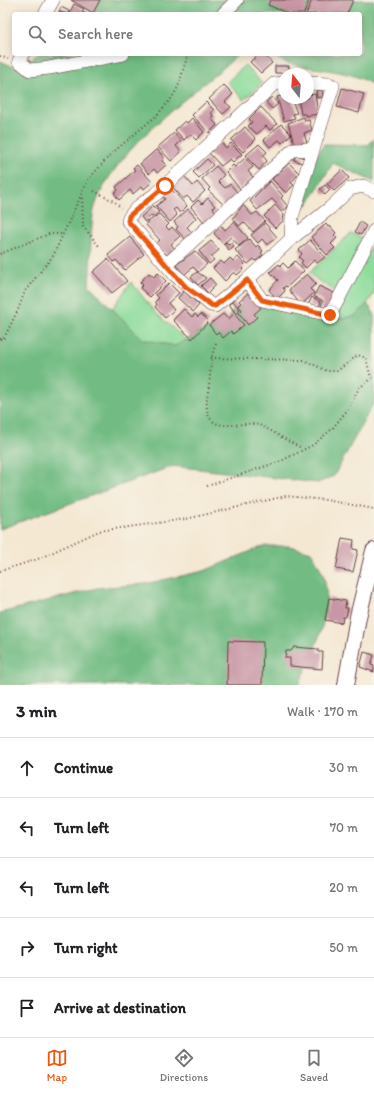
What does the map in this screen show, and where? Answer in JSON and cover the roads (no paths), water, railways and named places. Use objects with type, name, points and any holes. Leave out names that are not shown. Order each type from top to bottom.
[{"type":"street","points":[[46,12],[53,0]]},
{"type":"street","points":[[225,12],[237,0]]},
{"type":"street","points":[[22,56],[19,61],[30,70],[49,68],[112,56]]},
{"type":"street","points":[[291,239],[292,217],[333,86],[329,84],[314,83]]},
{"type":"street","points":[[278,84],[274,84],[156,194],[129,216],[128,221],[141,237],[167,264],[186,287],[211,305],[215,306],[247,280],[291,239],[330,208],[350,189],[363,186],[374,191]]},
{"type":"street","points":[[167,264],[293,150],[313,149]]},
{"type":"street","points":[[247,280],[262,300],[330,315],[374,231]]},
{"type":"street","points":[[346,685],[358,617],[374,551]]}]
